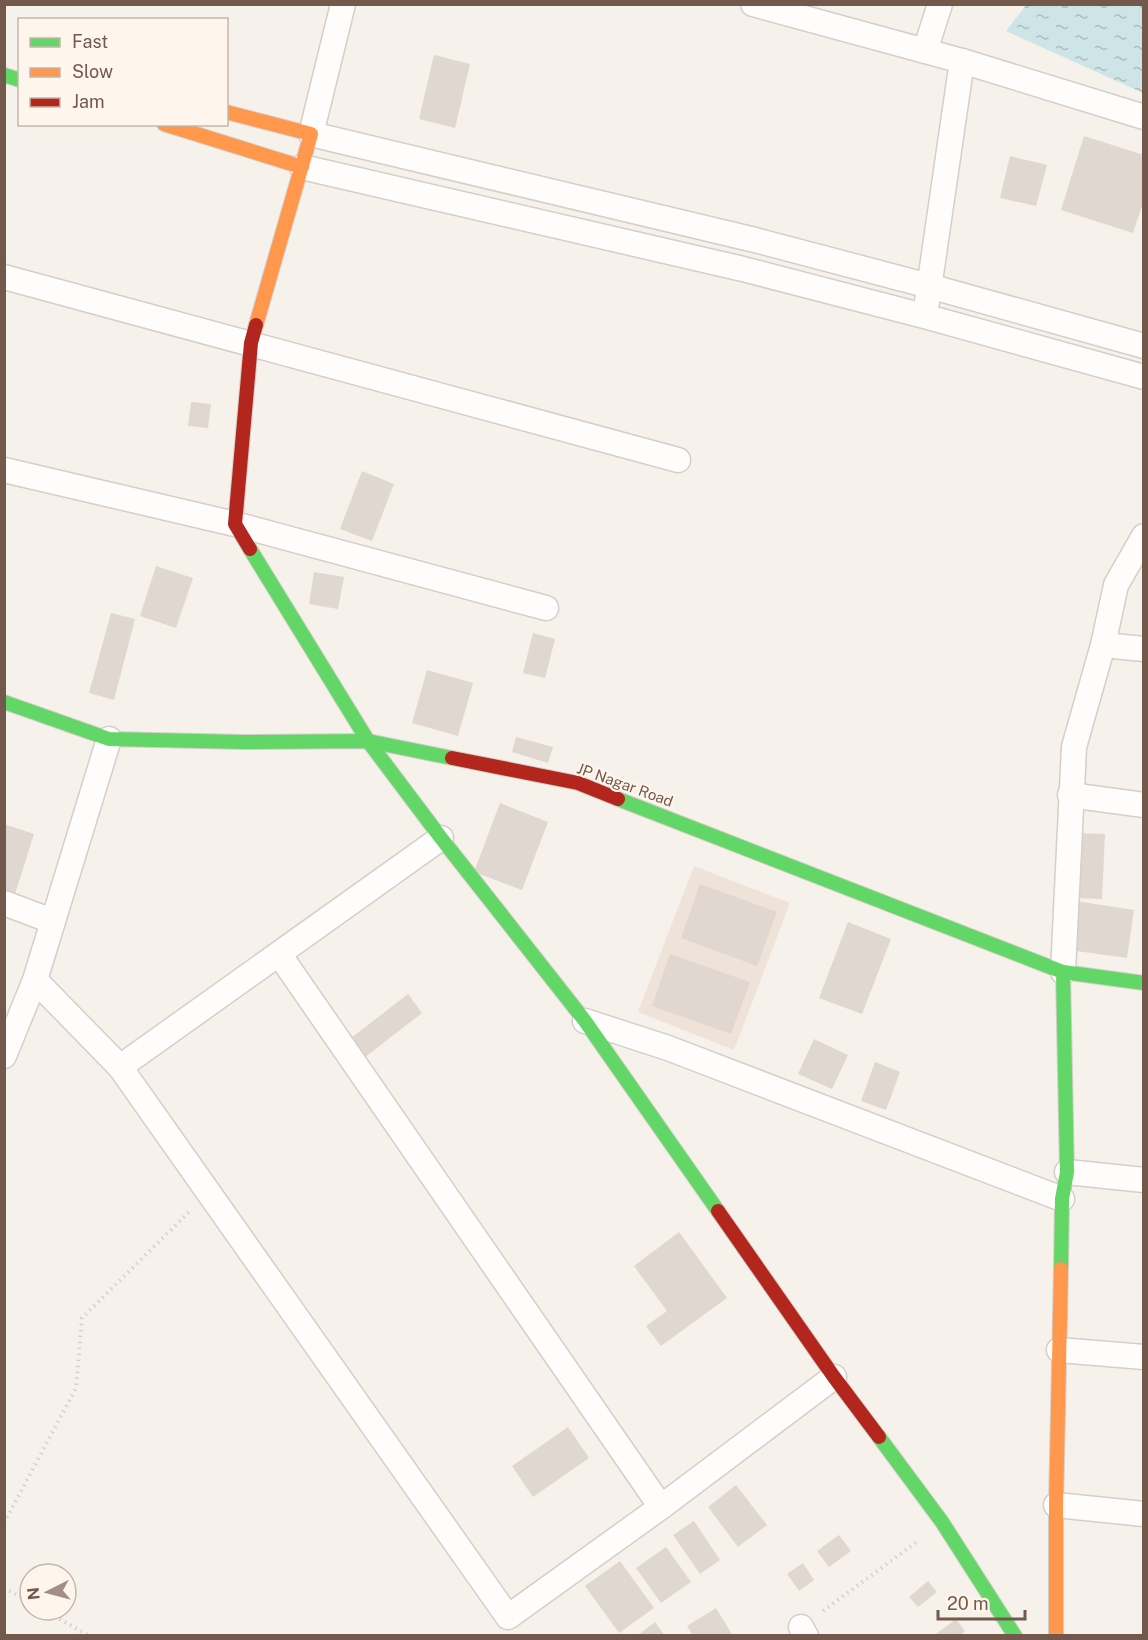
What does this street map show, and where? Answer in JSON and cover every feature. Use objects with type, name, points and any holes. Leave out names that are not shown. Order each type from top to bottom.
[{"type":"street","points":[[343,4],[311,134],[251,343],[235,524],[368,741],[585,1021],[834,1377],[942,1522],[1015,1635]]},
{"type":"street","points":[[753,4],[962,61],[1143,117]]},
{"type":"street","points":[[925,51],[940,4]]},
{"type":"street","points":[[924,316],[962,61]]},
{"type":"street","points":[[228,113],[755,240],[1143,345]]},
{"type":"street","points":[[170,126],[302,167],[743,269],[924,316],[1143,377]]},
{"type":"street","points":[[4,277],[678,460]]},
{"type":"street","points":[[4,470],[235,524],[546,608]]},
{"type":"street","points":[[1056,1635],[1062,1199],[1067,1172],[1063,972],[1070,795],[1074,747],[1103,645],[1116,585],[1143,536]]},
{"type":"street","points":[[1103,645],[1143,649]]},
{"type":"street","name":"JP Nagar Road","points":[[4,702],[109,739],[243,742],[368,741],[578,783],[1063,972],[1143,983]]},
{"type":"street","points":[[4,1056],[34,980],[109,739]]},
{"type":"street","points":[[1070,795],[1143,805]]},
{"type":"street","points":[[120,1067],[441,838]]},
{"type":"street","points":[[4,903],[52,921]]},
{"type":"street","points":[[279,954],[661,1508]]},
{"type":"street","points":[[34,980],[120,1067],[508,1617],[661,1508],[834,1377]]},
{"type":"street","points":[[585,1021],[668,1048],[1062,1199]]},
{"type":"street","points":[[1067,1172],[1143,1180]]},
{"type":"street","points":[[1059,1350],[1143,1357]]},
{"type":"street","points":[[1056,1505],[1143,1514]]},
{"type":"path","points":[[4,1522],[76,1388],[82,1318],[208,1194]]},
{"type":"path","points":[[804,1631],[942,1522]]},
{"type":"path","points":[[4,1588],[18,1596]]},
{"type":"path","points":[[66,1622],[89,1635]]},
{"type":"shaded area","points":[[694,866],[790,903],[734,1050],[638,1012]]},
{"type":"water","points":[[1027,4],[1143,5],[1143,93],[1006,31]]},
{"type":"building","points":[[434,55],[470,64],[455,128],[419,119]]},
{"type":"building","points":[[1084,136],[1144,155],[1144,200],[1133,233],[1061,210]]},
{"type":"building","points":[[1010,156],[1047,165],[1036,206],[1000,198]]},
{"type":"building","points":[[191,402],[211,404],[208,428],[188,426]]},
{"type":"building","points":[[362,471],[394,484],[372,541],[340,529]]},
{"type":"building","points":[[156,566],[193,578],[176,628],[140,616]]},
{"type":"building","points":[[314,572],[344,577],[338,609],[309,604]]},
{"type":"building","points":[[111,613],[135,619],[114,700],[89,693]]},
{"type":"building","points":[[533,633],[555,639],[545,678],[523,673]]},
{"type":"building","points":[[427,670],[473,683],[458,736],[412,723]]},
{"type":"building","points":[[516,737],[553,747],[548,763],[512,752]]},
{"type":"building","points":[[500,803],[548,822],[522,890],[474,872]]},
{"type":"building","points":[[4,824],[34,834],[15,894],[4,891]]},
{"type":"building","points":[[1077,833],[1105,834],[1102,899],[1074,898]]},
{"type":"building","points":[[700,884],[777,912],[757,966],[681,938]]},
{"type":"building","points":[[1076,901],[1134,910],[1127,958],[1069,950]]},
{"type":"building","points":[[848,922],[891,939],[862,1014],[819,998]]},
{"type":"building","points":[[670,954],[750,982],[731,1034],[652,1006]]},
{"type":"building","points":[[408,994],[422,1013],[360,1061],[346,1042]]},
{"type":"building","points":[[814,1039],[848,1055],[832,1089],[798,1074]]},
{"type":"building","points":[[875,1062],[900,1072],[886,1110],[861,1101]]},
{"type":"building","points":[[679,1232],[727,1298],[661,1346],[646,1326],[667,1311],[634,1266]]},
{"type":"building","points":[[568,1427],[589,1458],[533,1497],[512,1466]]},
{"type":"building","points":[[736,1485],[767,1525],[738,1547],[708,1507]]},
{"type":"building","points":[[694,1521],[720,1560],[700,1574],[673,1535]]},
{"type":"building","points":[[839,1535],[851,1551],[829,1567],[817,1551]]},
{"type":"building","points":[[666,1547],[691,1582],[661,1603],[636,1568]]},
{"type":"building","points":[[620,1561],[654,1608],[619,1633],[585,1586]]},
{"type":"building","points":[[803,1563],[814,1580],[799,1591],[787,1574]]},
{"type":"building","points":[[928,1581],[937,1592],[918,1607],[909,1597]]},
{"type":"building","points":[[716,1608],[733,1636],[693,1636],[687,1626]]},
{"type":"building","points":[[956,1619],[965,1631],[960,1636],[937,1636],[936,1634]]},
{"type":"building","points":[[655,1622],[665,1636],[637,1636]]},
{"type":"traffic: fast","points":[[4,75],[18,79]]},
{"type":"traffic: fast","points":[[250,549],[368,741],[585,1021],[718,1211]]},
{"type":"traffic: fast","points":[[4,702],[109,739],[243,742],[368,741],[452,758]]},
{"type":"traffic: fast","points":[[618,799],[1063,972],[1144,983]]},
{"type":"traffic: fast","points":[[1061,1269],[1062,1199],[1067,1172],[1063,972]]},
{"type":"traffic: fast","points":[[879,1437],[942,1522],[1015,1636]]},
{"type":"traffic: slow","points":[[228,113],[311,134],[256,325]]},
{"type":"traffic: slow","points":[[170,126],[302,167]]},
{"type":"traffic: slow","points":[[1056,1636],[1061,1269]]},
{"type":"traffic: jam","points":[[250,549],[235,524],[251,343],[256,325]]},
{"type":"traffic: jam","points":[[452,758],[578,783],[618,799]]},
{"type":"traffic: jam","points":[[718,1211],[834,1377],[879,1437]]}]
